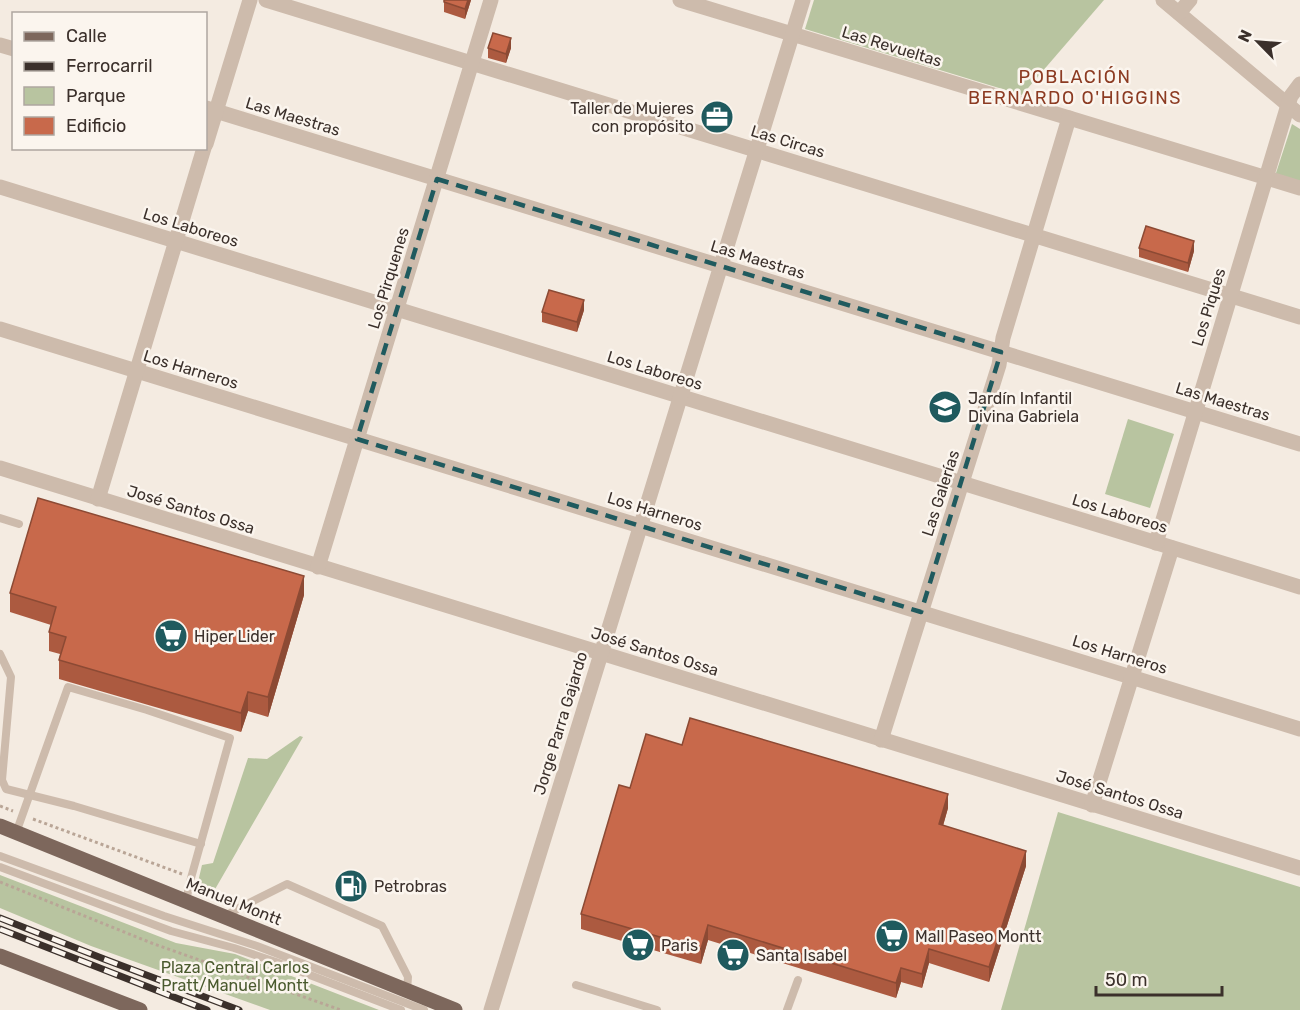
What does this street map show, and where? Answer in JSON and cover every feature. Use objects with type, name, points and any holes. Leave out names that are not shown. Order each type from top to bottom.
[{"type":"main road","name":"Manuel Montt","points":[[0,826],[455,1010]]},
{"type":"main road","points":[[0,956],[140,1010]]},
{"type":"street","points":[[207,137],[211,110],[250,0]]},
{"type":"street","name":"Las Circas","points":[[266,0],[1300,317]]},
{"type":"street","name":"Los Pirquenes","points":[[318,567],[491,0]]},
{"type":"street","name":"Las Revueltas","points":[[680,0],[1300,188]]},
{"type":"street","name":"Jorge Parra Gajardo","points":[[491,1010],[802,0]]},
{"type":"street","points":[[1163,0],[1300,115]]},
{"type":"street","points":[[1179,14],[1190,0]]},
{"type":"street","name":"Los Piques","points":[[1156,543],[1288,105],[1291,96],[1300,84]]},
{"type":"street","name":"Las Maestras","points":[[211,110],[1300,444]]},
{"type":"street","name":"Las Galerías","points":[[881,740],[999,365],[1003,338],[1070,118]]},
{"type":"street","points":[[98,499],[203,150]]},
{"type":"street","name":"Los Laboreos","points":[[0,187],[1300,587]]},
{"type":"street","name":"Los Harneros","points":[[0,329],[1300,729]]},
{"type":"street","name":"José Santos Ossa","points":[[0,468],[1300,868]]},
{"type":"street","points":[[1092,805],[1172,548]]},
{"type":"lane","points":[[0,518],[19,524]]},
{"type":"lane","points":[[0,654],[11,677],[2,780],[6,789],[74,806],[201,844]]},
{"type":"lane","points":[[16,833],[68,687],[109,698],[230,738],[186,901]]},
{"type":"lane","name":"Manuel Montt","points":[[0,856],[257,946],[424,1010]]},
{"type":"lane","points":[[0,867],[171,931],[276,962],[402,1010]]},
{"type":"lane","points":[[224,917],[288,884],[382,926],[408,977],[407,990]]},
{"type":"lane","points":[[787,1010],[798,980]]},
{"type":"lane","points":[[576,985],[657,1010]]},
{"type":"path","points":[[0,882],[154,944],[341,1010]]},
{"type":"highlighted area","points":[[437,179],[1001,352],[921,612],[357,439]]},
{"type":"green space","points":[[814,0],[1104,0],[1022,95],[805,29]]},
{"type":"green space","points":[[1292,124],[1300,129],[1300,184],[1275,176]]},
{"type":"green space","points":[[1128,419],[1174,434],[1150,508],[1105,494]]},
{"type":"green space","points":[[300,736],[303,737],[214,891],[198,882],[202,865],[213,863],[248,758],[267,759]]},
{"type":"green space","points":[[1058,812],[1300,887],[1300,1010],[1001,1010]]},
{"type":"green space","name":"Plaza Central Carlos Pratt/Manuel Montt","points":[[0,875],[176,943],[235,954],[379,1010],[270,1010],[91,946],[0,908]]},
{"type":"building","points":[[444,0],[468,0],[465,9],[444,2]]},
{"type":"building","points":[[493,33],[511,38],[506,54],[488,48]]},
{"type":"building","points":[[1146,226],[1194,241],[1188,263],[1139,248]]},
{"type":"building","points":[[549,290],[584,300],[577,322],[542,312]]},
{"type":"building","points":[[38,498],[304,576],[268,697],[248,692],[241,713],[59,660],[66,637],[49,632],[56,607],[10,593]]},
{"type":"building","points":[[690,718],[948,794],[939,824],[1026,851],[989,967],[929,949],[922,974],[901,968],[896,983],[708,925],[701,949],[581,914],[619,785],[630,788],[646,734],[682,745]]},
{"type":"railway","points":[[0,918],[239,1010]]},
{"type":"railway","points":[[0,929],[207,1010]]},
{"type":"place","name":"Taller de Mujeres con propósito","points":[[717,117]]},
{"type":"place","name":"Jardín Infantil Divina Gabriela","points":[[945,407]]},
{"type":"place","name":"Hiper Lider","points":[[171,636]]},
{"type":"place","name":"Petrobras","points":[[351,886]]},
{"type":"place","name":"Mall Paseo Montt","points":[[892,936]]},
{"type":"place","name":"Paris","points":[[638,945]]},
{"type":"place","name":"Santa Isabel","points":[[733,955]]},
{"type":"district","name":"POBLACIÓN BERNARDO O'HIGGINS","points":[[1075,88]]}]
